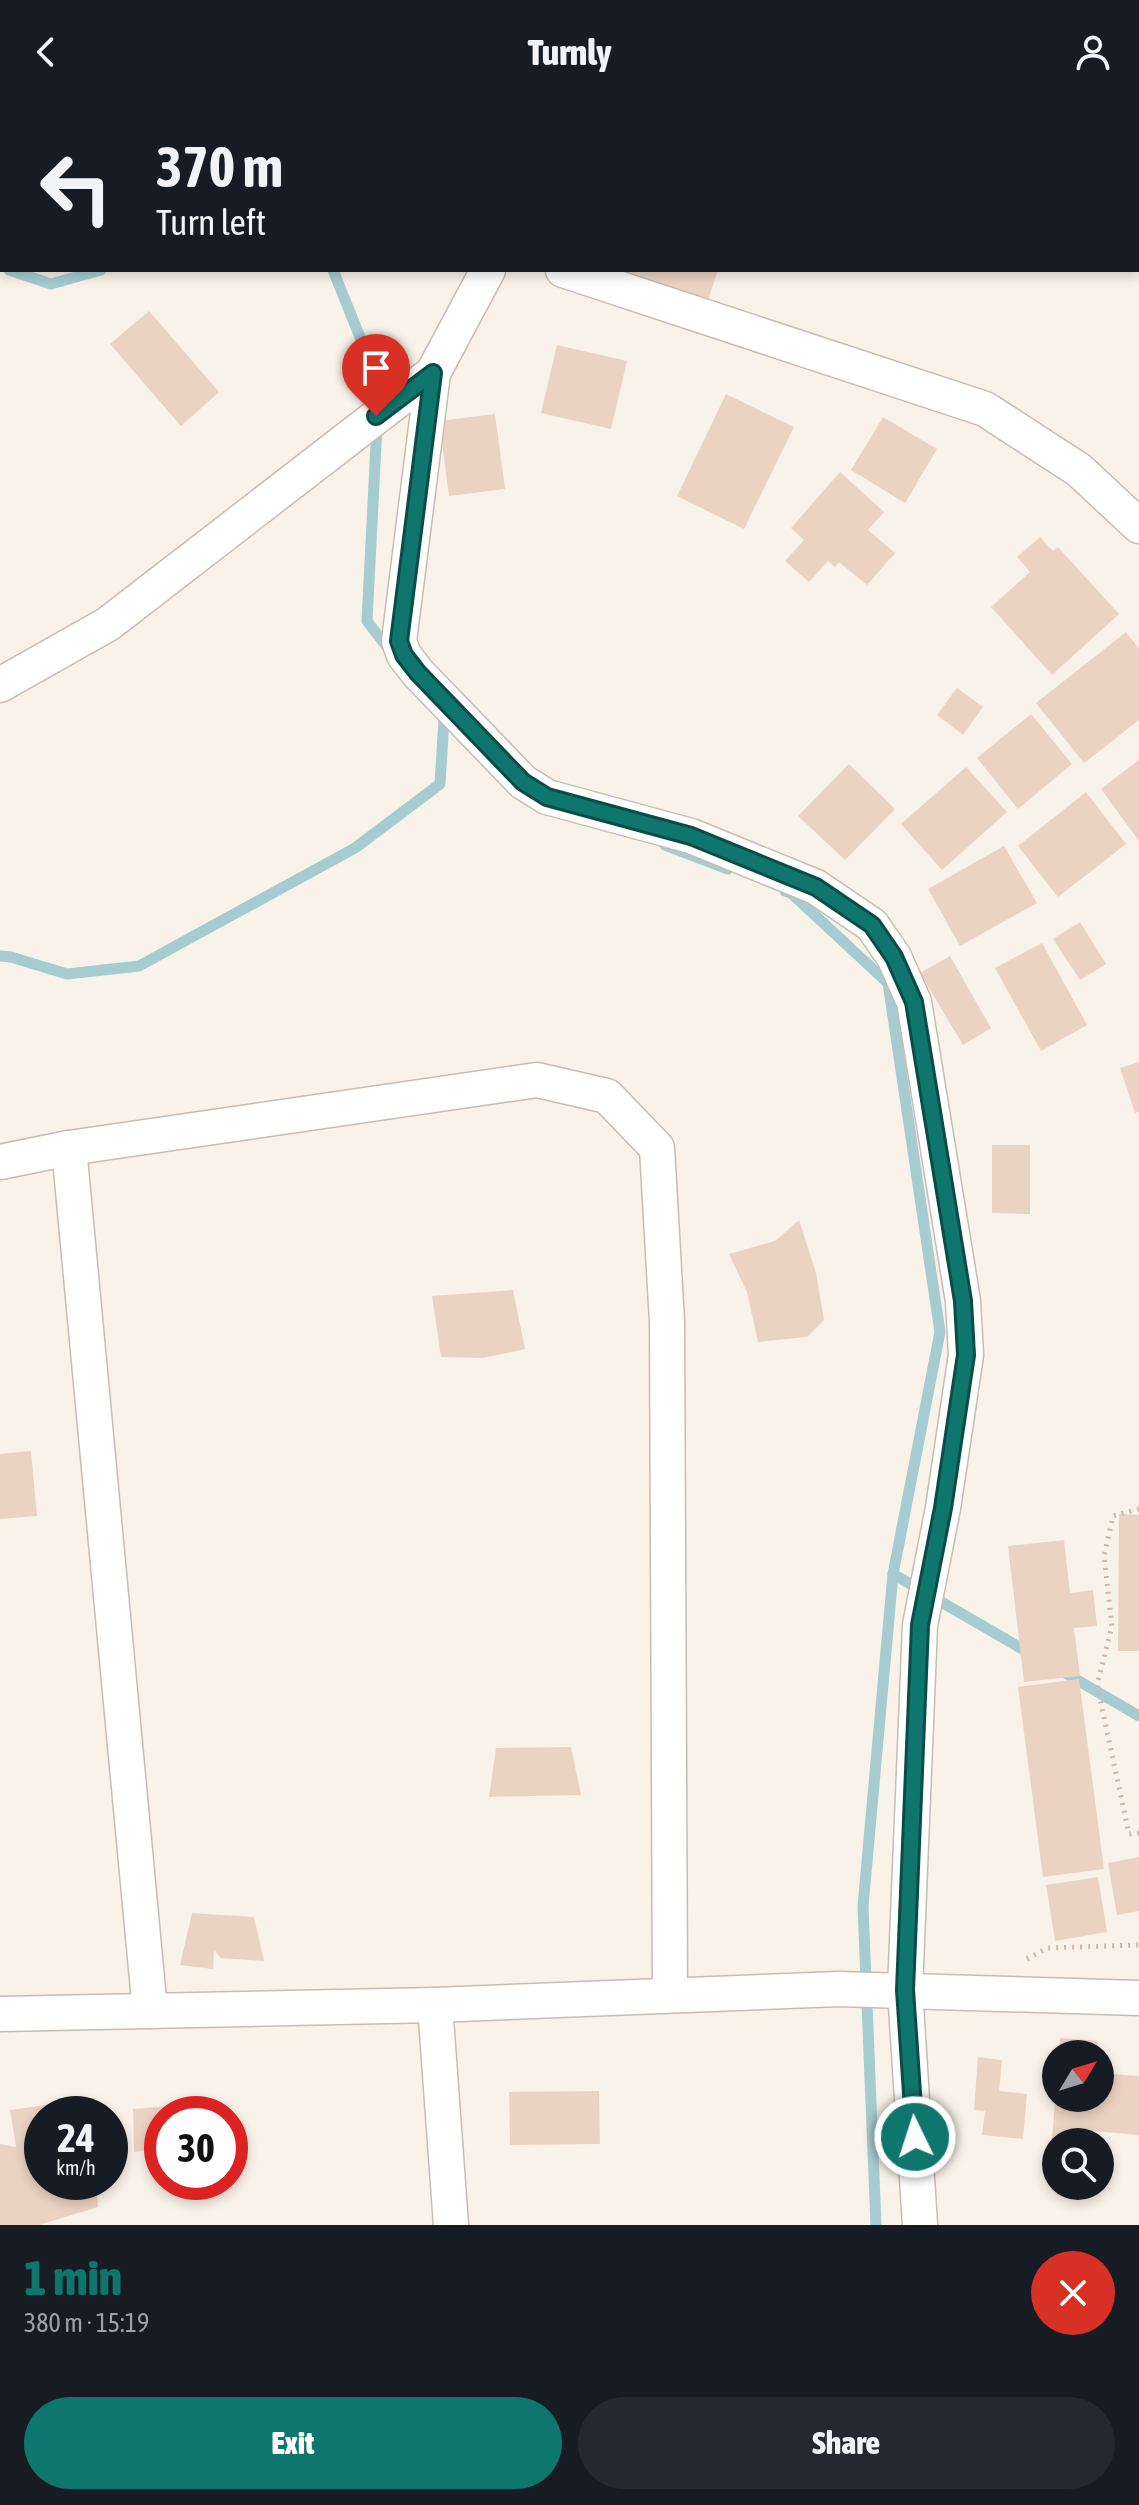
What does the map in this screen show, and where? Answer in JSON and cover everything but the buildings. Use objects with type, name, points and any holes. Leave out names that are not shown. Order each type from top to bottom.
[{"type":"street","points":[[487,272],[433,373],[399,641],[404,655],[523,782],[547,797],[691,836],[816,887],[872,925],[894,957],[914,1002],[963,1301],[966,1355],[943,1508],[920,1625],[894,1990],[920,2225]]},
{"type":"street","points":[[569,272],[985,409],[1079,470],[1139,526]]},
{"type":"street","points":[[0,685],[108,624],[433,373]]},
{"type":"street","points":[[0,1162],[69,1148],[537,1080],[607,1096],[657,1148],[667,1322],[670,1994]]},
{"type":"street","points":[[69,1148],[150,2011]]},
{"type":"street","points":[[0,2014],[435,2005],[838,1989],[1139,1998]]},
{"type":"street","points":[[435,2005],[451,2225]]},
{"type":"path","points":[[1139,1509],[1113,1516],[1104,1556],[1112,1626],[1097,1685],[1129,1834],[1139,1833]]},
{"type":"path","points":[[1022,1962],[1047,1948],[1139,1945]]},
{"type":"waterway","points":[[15,272],[51,284],[94,272]]},
{"type":"waterway","points":[[334,272],[380,387],[378,408]]},
{"type":"waterway","points":[[377,425],[367,621],[391,652]]},
{"type":"waterway","points":[[0,956],[67,974],[139,966],[355,848],[440,784],[444,719]]},
{"type":"waterway","points":[[665,845],[728,869]]},
{"type":"waterway","points":[[785,891],[791,893],[888,983],[940,1332],[893,1574],[863,1906],[876,2225]]},
{"type":"waterway","points":[[893,1574],[1031,1654]]},
{"type":"waterway","points":[[1060,1670],[1139,1716]]},
{"type":"route","points":[[376,416],[433,373],[399,641],[404,655],[418,673],[523,782],[547,797],[691,836],[816,887],[872,925],[894,957],[914,1002],[963,1301],[966,1355],[943,1508],[920,1625],[905,1990],[915,2137]]}]
